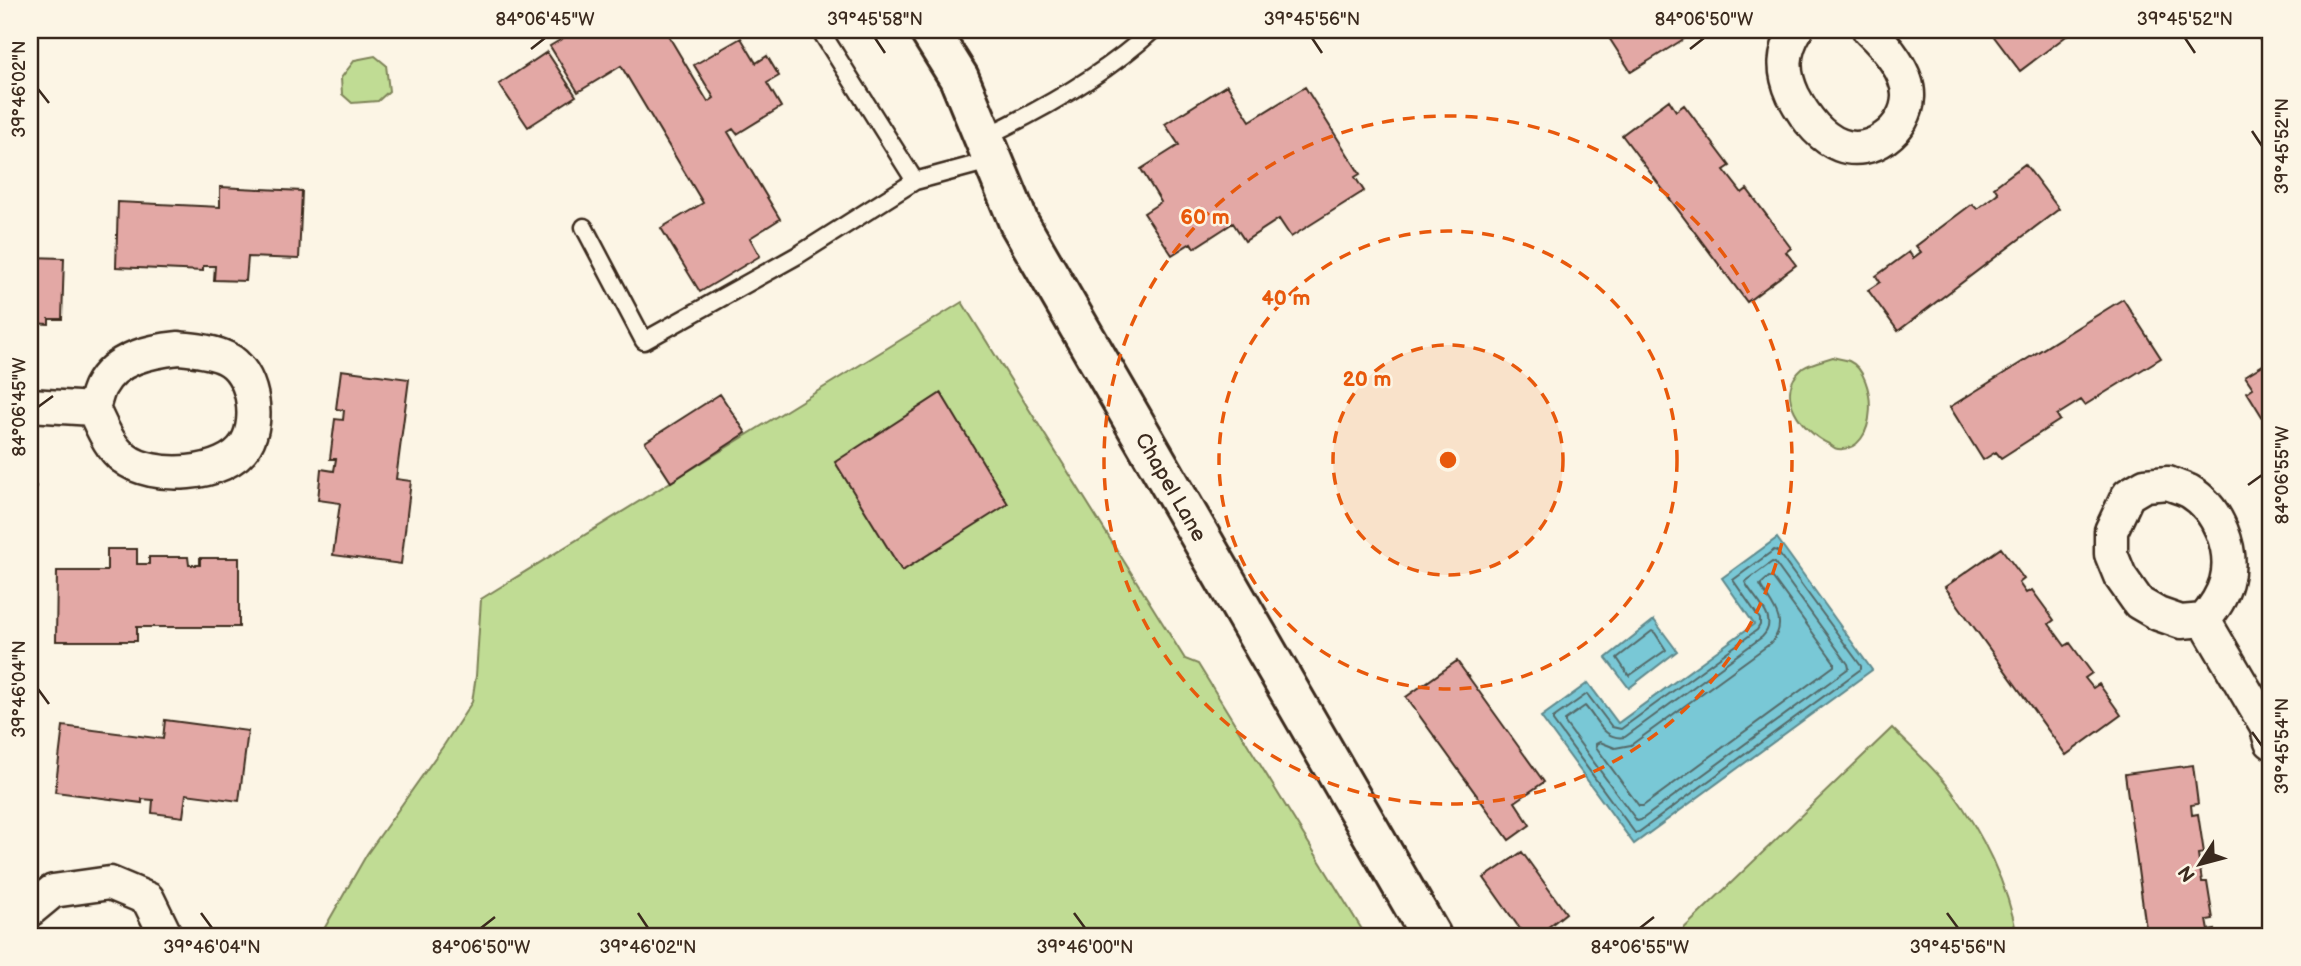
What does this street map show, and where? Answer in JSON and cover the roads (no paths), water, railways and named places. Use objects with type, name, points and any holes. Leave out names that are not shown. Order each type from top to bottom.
[{"type":"street","name":"Chapel Lane","points":[[929,30],[959,79],[1019,223],[1431,936]]},
{"type":"street","points":[[1796,30],[1785,51],[1786,78],[1797,103],[1816,129],[1839,145],[1860,148],[1876,143],[1892,132],[1904,116],[1908,97],[1904,74],[1869,30]]},
{"type":"street","points":[[179,348],[228,358],[242,372],[250,389],[252,428],[246,444],[230,461],[209,469],[188,473],[139,467],[123,458],[112,445],[93,408],[100,385],[114,369],[130,359],[153,351],[179,348]]},
{"type":"street","points":[[30,405],[93,408]]},
{"type":"street","points":[[2168,483],[2190,492],[2210,509],[2223,533],[2229,557],[2227,580],[2219,601],[2204,620],[2181,622],[2158,614],[2139,603],[2120,576],[2111,554],[2111,531],[2128,495],[2145,485],[2168,483]]},
{"type":"street","points":[[2204,620],[2266,726],[2271,742]]},
{"type":"street","points":[[30,910],[53,891],[110,883],[148,899],[166,936]]},
{"type":"lane","points":[[820,30],[915,181]]},
{"type":"lane","points":[[584,227],[644,341],[798,255],[915,181],[988,148],[1027,117],[1130,52],[1153,30]]},
{"type":"water","points":[[1777,538],[1872,670],[1634,844],[1541,717],[1588,683],[1618,723],[1754,624],[1722,578]]},
{"type":"water","points":[[1654,620],[1677,651],[1629,688],[1606,658]]}]
